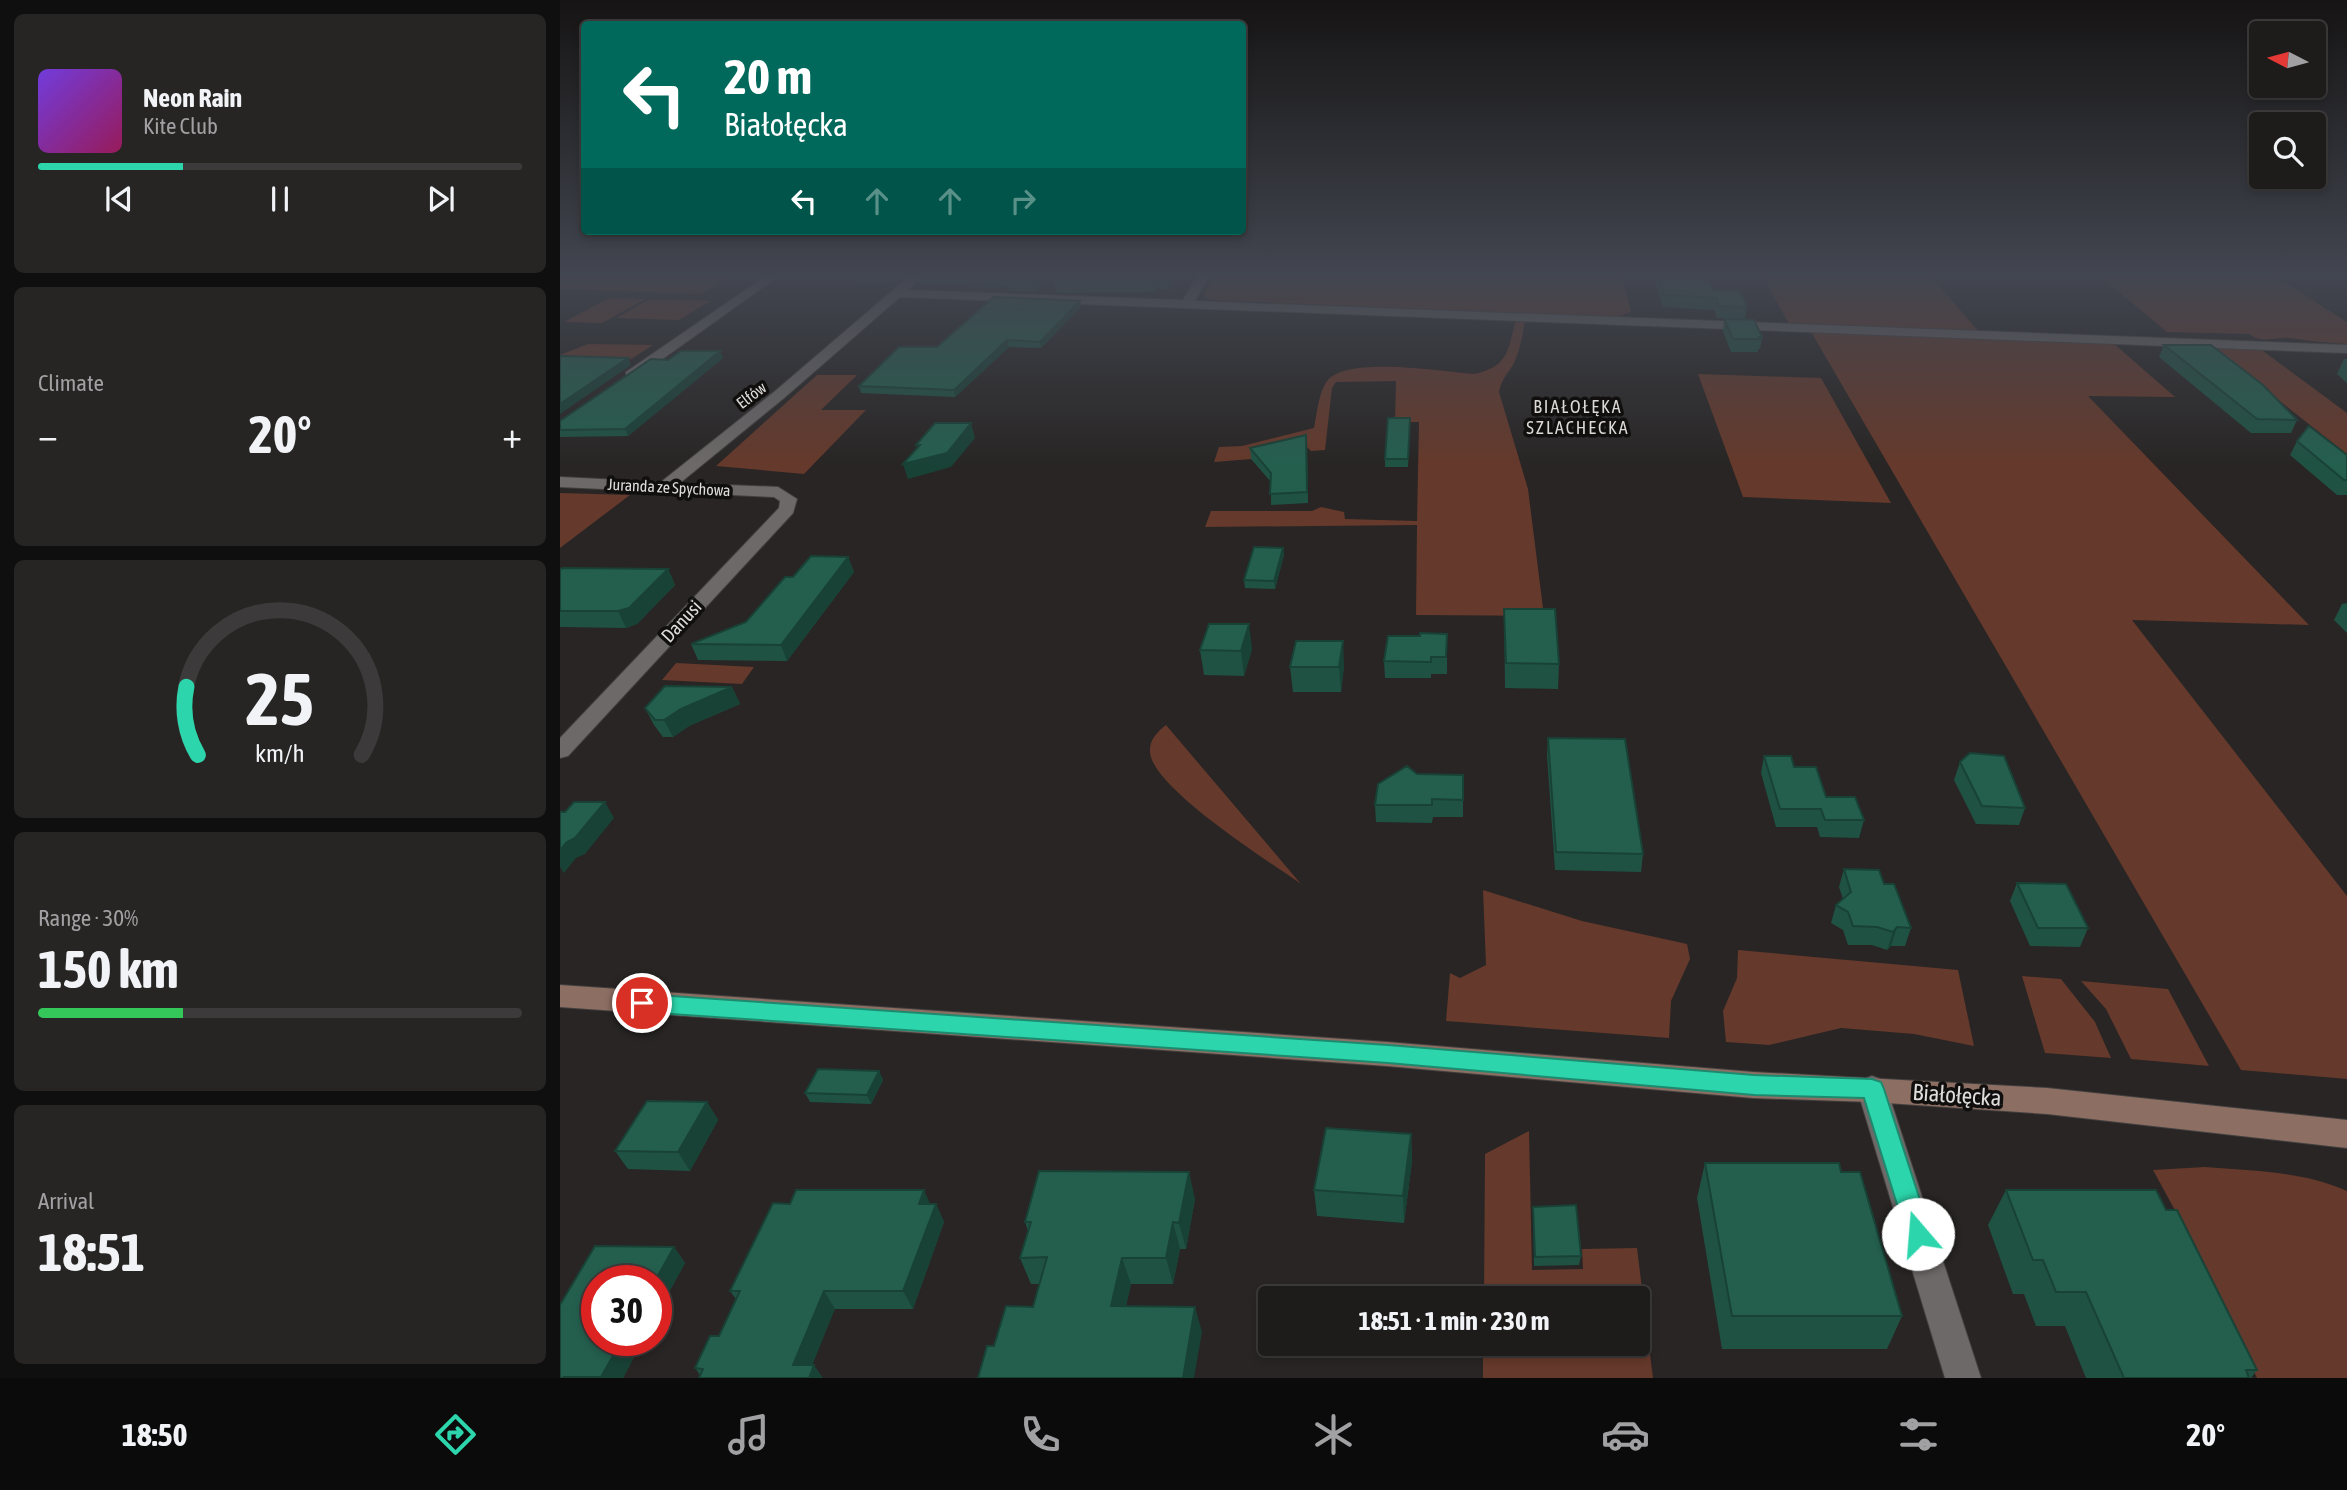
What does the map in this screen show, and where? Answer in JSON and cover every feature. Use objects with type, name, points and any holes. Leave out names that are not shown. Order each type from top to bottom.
[{"type":"street","points":[[614,386],[684,337]]},
{"type":"street","name":"Elfów","points":[[664,487],[779,396],[846,337]]},
{"type":"street","points":[[2052,337],[2347,349]]},
{"type":"street","name":"Juranda ze Spychowa","points":[[560,482],[778,492]]},
{"type":"street","name":"Danusi","points":[[560,751],[787,509],[789,499],[778,492]]},
{"type":"street","name":"Białołęcka","points":[[560,996],[1388,1054],[1754,1085],[1872,1089],[2048,1101],[2347,1134]]},
{"type":"street","points":[[1872,1089],[1963,1378]]},
{"type":"shaded area","points":[[1512,337],[1522,337],[1514,363],[1499,392],[1528,489],[1544,616],[1416,615],[1417,525],[1205,527],[1211,511],[1312,511],[1321,507],[1344,512],[1345,519],[1417,521],[1419,422],[1395,422],[1396,381],[1336,382],[1332,388],[1325,450],[1311,451],[1306,446],[1251,459],[1214,462],[1219,447],[1242,446],[1314,428],[1324,386],[1338,373],[1354,369],[1396,367],[1475,374],[1486,371],[1501,361]]},
{"type":"shaded area","points":[[1814,337],[1980,337],[2113,343],[2175,397],[2088,396],[2309,625],[2132,620],[2347,896],[2347,1079],[2241,1070]]},
{"type":"shaded area","points":[[2256,337],[2347,337],[2347,344],[2285,338]]},
{"type":"shaded area","points":[[588,344],[653,345],[631,359],[560,355]]},
{"type":"shaded area","points":[[2210,346],[2259,348],[2347,413],[2347,454]]},
{"type":"shaded area","points":[[1698,374],[1821,378],[1891,503],[1743,497]]},
{"type":"shaded area","points":[[817,375],[857,375],[821,410],[866,410],[804,474],[716,466]]},
{"type":"shaded area","points":[[560,493],[630,495],[560,548]]},
{"type":"shaded area","points":[[676,663],[754,667],[742,684],[662,680]]},
{"type":"shaded area","points":[[1166,725],[1301,884],[1240,842],[1190,804],[1170,785],[1156,767],[1150,752],[1154,737]]},
{"type":"shaded area","points":[[1483,890],[1582,921],[1687,944],[1690,959],[1671,1001],[1669,1038],[1446,1021],[1450,973],[1460,978],[1486,965]]},
{"type":"shaded area","points":[[1738,950],[1958,970],[1974,1046],[1914,1034],[1841,1028],[1769,1045],[1726,1042],[1723,1011],[1737,978]]},
{"type":"shaded area","points":[[2022,976],[2061,979],[2095,1022],[2111,1058],[2045,1053]]},
{"type":"shaded area","points":[[2081,981],[2168,989],[2209,1066],[2131,1059],[2106,1009]]},
{"type":"shaded area","points":[[1529,1131],[1532,1270],[1583,1269],[1582,1249],[1637,1248],[1642,1286],[1484,1286],[1485,1154]]},
{"type":"shaded area","points":[[2205,1167],[2296,1176],[2347,1191],[2347,1378],[2257,1378],[2183,1225],[2153,1170]]},
{"type":"shaded area","points":[[1650,1354],[1653,1378],[1483,1378],[1483,1356],[1650,1356]]},
{"type":"building","points":[[948,337],[1045,337],[1040,342],[1007,340],[954,390],[859,386],[899,347],[937,347]]},
{"type":"building","points":[[1732,337],[1760,339],[1733,339]]},
{"type":"building","points":[[2164,345],[2211,345],[2263,385],[2297,420],[2257,419]]},
{"type":"building","points":[[681,351],[720,351],[625,429],[560,430],[560,421],[651,359],[668,360]]},
{"type":"building","points":[[560,356],[628,358],[560,404]]},
{"type":"building","points":[[1388,418],[1410,418],[1408,459],[1385,459]]},
{"type":"building","points":[[935,423],[971,423],[947,453],[903,464],[920,445],[916,445]]},
{"type":"building","points":[[2309,426],[2347,455],[2347,480],[2297,441]]},
{"type":"building","points":[[1306,435],[1307,492],[1270,494],[1271,473],[1250,448]]},
{"type":"building","points":[[1254,547],[1283,548],[1274,581],[1244,580]]},
{"type":"building","points":[[811,556],[848,557],[781,645],[691,644],[746,622],[785,577],[793,577]]},
{"type":"building","points":[[560,569],[668,569],[629,608],[618,611],[560,611]]},
{"type":"building","points":[[1504,609],[1555,609],[1559,664],[1506,663]]},
{"type":"building","points":[[1209,624],[1249,624],[1241,651],[1200,650]]},
{"type":"building","points":[[1420,633],[1447,634],[1446,657],[1431,657],[1431,662],[1384,661],[1388,636],[1420,636]]},
{"type":"building","points":[[1296,641],[1343,641],[1339,667],[1290,667]]},
{"type":"building","points":[[665,686],[732,687],[681,709],[664,720],[655,720],[645,708]]},
{"type":"building","points":[[1548,738],[1625,739],[1643,854],[1556,852]]},
{"type":"building","points":[[1970,753],[2004,756],[2025,808],[1982,806],[1960,762]]},
{"type":"building","points":[[1764,756],[1791,756],[1794,767],[1816,767],[1826,797],[1855,797],[1864,820],[1825,820],[1821,809],[1780,809]]},
{"type":"building","points":[[1407,766],[1417,774],[1463,775],[1463,800],[1432,799],[1432,805],[1375,805],[1378,784]]},
{"type":"building","points":[[574,802],[605,802],[575,838],[560,850],[560,812],[565,812]]},
{"type":"building","points":[[1844,869],[1879,870],[1884,884],[1894,884],[1911,928],[1897,927],[1893,932],[1877,927],[1853,926],[1848,912],[1836,905],[1851,892]]},
{"type":"building","points":[[2017,883],[2066,884],[2088,928],[2038,928]]},
{"type":"building","points":[[818,1069],[879,1071],[867,1095],[805,1093]]},
{"type":"building","points":[[647,1101],[707,1102],[678,1152],[615,1151]]},
{"type":"building","points":[[1326,1128],[1411,1134],[1403,1196],[1314,1190]]},
{"type":"building","points":[[1705,1163],[1839,1163],[1841,1172],[1860,1172],[1902,1316],[1732,1316]]},
{"type":"building","points":[[1039,1171],[1189,1172],[1179,1223],[1173,1222],[1166,1258],[1122,1258],[1111,1306],[1195,1307],[1183,1378],[978,1378],[987,1346],[994,1346],[1006,1306],[1033,1307],[1047,1257],[1020,1258],[1031,1222],[1025,1222]]},
{"type":"building","points":[[796,1190],[924,1190],[919,1204],[936,1204],[903,1291],[824,1291],[793,1365],[814,1365],[809,1378],[699,1378],[703,1369],[695,1368],[710,1336],[719,1336],[740,1291],[730,1291],[773,1203],[790,1204]]},
{"type":"building","points":[[2006,1190],[2156,1190],[2166,1210],[2177,1210],[2257,1370],[2246,1370],[2249,1378],[2124,1378],[2086,1292],[2056,1292],[2043,1260],[2033,1260]]},
{"type":"building","points":[[1576,1205],[1581,1256],[1535,1257],[1533,1207]]},
{"type":"building","points":[[595,1246],[674,1247],[664,1265],[584,1265]]},
{"type":"building","points":[[581,1270],[581,1356],[613,1356],[601,1377],[560,1378],[560,1305]]},
{"type":"district","name":"BIAŁOŁĘKA SZLACHECKA","points":[[1578,417]]},
{"type":"route","points":[[642,1003],[1388,1054],[1754,1085],[1872,1089],[1918,1234]]}]
